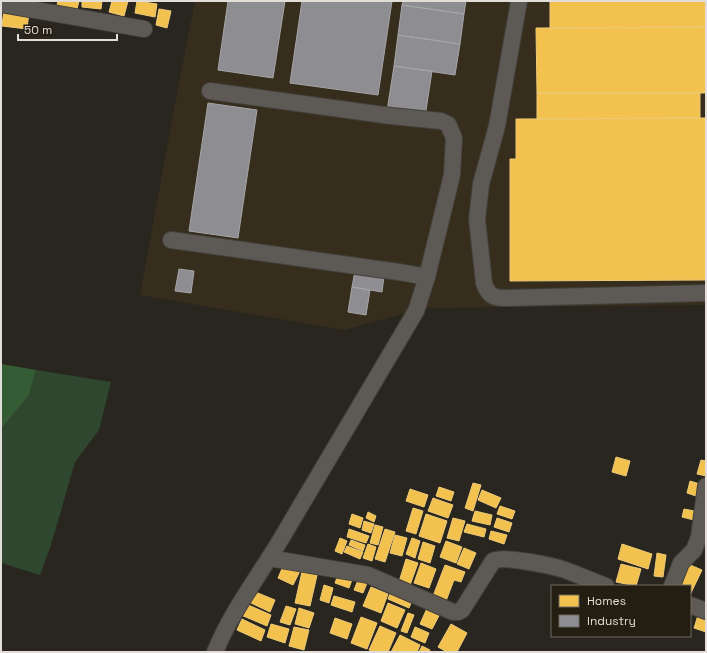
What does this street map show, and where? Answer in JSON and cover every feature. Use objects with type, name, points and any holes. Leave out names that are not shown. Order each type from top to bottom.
[{"type":"street","points":[[519,1],[497,126],[481,184],[477,218],[484,283],[489,295],[495,298],[505,298],[706,293]]},
{"type":"street","points":[[1,4],[144,29]]},
{"type":"street","points":[[210,91],[391,116],[441,121],[448,124],[454,138],[452,175],[427,277],[416,311],[222,636],[215,652]]},
{"type":"street","points":[[171,240],[427,277]]},
{"type":"street","points":[[672,585],[681,563],[694,550],[700,537],[706,486]]},
{"type":"street","points":[[269,558],[368,575],[453,612],[462,610],[493,561],[498,559],[519,560],[550,566],[566,570],[604,585]]},
{"type":"street","points":[[691,605],[706,611]]},
{"type":"shaded area","points":[[195,1],[706,1],[706,305],[426,308],[344,330],[140,295]]},
{"type":"green space","points":[[1,364],[36,370],[29,395],[1,429]]},
{"type":"green space","points":[[36,370],[111,382],[99,430],[75,462],[51,545],[40,575],[1,563],[1,429],[29,395]]},
{"type":"building: Homes","points":[[58,1],[79,1],[76,13],[56,9]]},
{"type":"building: Homes","points":[[82,1],[102,1],[101,9],[82,7]]},
{"type":"building: Homes","points":[[112,1],[128,1],[124,16],[109,12]]},
{"type":"building: Homes","points":[[137,1],[157,4],[155,17],[135,13]]},
{"type":"building: Homes","points":[[550,1],[706,1],[706,27],[550,28]]},
{"type":"building: Homes","points":[[4,9],[29,12],[27,29],[2,26]]},
{"type":"building: Homes","points":[[159,9],[171,11],[167,28],[156,25]]},
{"type":"building: Homes","points":[[706,27],[706,93],[537,93],[536,28]]},
{"type":"building: Homes","points":[[537,93],[700,93],[700,118],[537,119]]},
{"type":"building: Homes","points":[[706,118],[706,280],[510,281],[510,159],[516,159],[516,119]]},
{"type":"building: Homes","points":[[616,457],[630,461],[626,476],[612,472]]},
{"type":"building: Homes","points":[[701,460],[706,461],[706,476],[697,474]]},
{"type":"building: Homes","points":[[690,481],[703,485],[699,497],[687,493]]},
{"type":"building: Homes","points":[[473,483],[481,485],[473,511],[465,508]]},
{"type":"building: Homes","points":[[439,487],[454,492],[451,501],[436,496]]},
{"type":"building: Homes","points":[[410,489],[428,495],[424,507],[406,501]]},
{"type":"building: Homes","points":[[482,490],[501,498],[496,508],[478,500]]},
{"type":"building: Homes","points":[[433,498],[453,505],[448,518],[428,511]]},
{"type":"building: Homes","points":[[500,506],[515,511],[512,519],[497,514]]},
{"type":"building: Homes","points":[[413,508],[423,511],[416,534],[406,531]]},
{"type":"building: Homes","points":[[684,509],[700,512],[698,521],[682,517]]},
{"type":"building: Homes","points":[[475,511],[492,515],[490,525],[472,521]]},
{"type":"building: Homes","points":[[368,512],[376,516],[374,522],[366,518]]},
{"type":"building: Homes","points":[[352,514],[363,518],[360,528],[349,524]]},
{"type":"building: Homes","points":[[426,514],[447,521],[440,543],[419,536]]},
{"type":"building: Homes","points":[[453,518],[465,521],[459,541],[447,538]]},
{"type":"building: Homes","points":[[497,518],[512,523],[509,532],[494,527]]},
{"type":"building: Homes","points":[[364,521],[374,524],[371,533],[362,530]]},
{"type":"building: Homes","points":[[467,524],[486,529],[484,537],[464,532]]},
{"type":"building: Homes","points":[[375,525],[383,527],[378,545],[370,543]]},
{"type":"building: Homes","points":[[349,529],[369,536],[366,543],[347,537]]},
{"type":"building: Homes","points":[[385,529],[395,532],[385,562],[375,559]]},
{"type":"building: Homes","points":[[491,531],[507,535],[504,544],[489,539]]},
{"type":"building: Homes","points":[[395,535],[407,538],[402,556],[390,553]]},
{"type":"building: Homes","points":[[340,538],[347,541],[342,554],[335,551]]},
{"type":"building: Homes","points":[[412,538],[420,541],[415,558],[406,554]]},
{"type":"building: Homes","points":[[351,540],[365,545],[363,551],[349,545]]},
{"type":"building: Homes","points":[[446,541],[462,547],[456,563],[440,557]]},
{"type":"building: Homes","points":[[423,542],[435,546],[430,563],[418,559]]},
{"type":"building: Homes","points":[[368,544],[376,547],[372,561],[363,558]]},
{"type":"building: Homes","points":[[622,544],[652,554],[648,569],[618,559]]},
{"type":"building: Homes","points":[[347,546],[363,552],[360,559],[344,552]]},
{"type":"building: Homes","points":[[464,548],[476,553],[469,569],[457,564]]},
{"type":"building: Homes","points":[[657,553],[666,555],[663,577],[654,576]]},
{"type":"building: Homes","points":[[406,559],[418,563],[409,588],[398,585]]},
{"type":"building: Homes","points":[[421,563],[436,569],[429,588],[414,583]]},
{"type":"building: Homes","points":[[284,564],[300,571],[293,585],[278,578]]},
{"type":"building: Homes","points":[[621,564],[641,569],[636,585],[616,582]]},
{"type":"building: Homes","points":[[688,564],[702,570],[691,593],[691,585],[678,585]]},
{"type":"building: Homes","points":[[445,565],[465,572],[461,582],[454,580],[446,601],[433,596]]},
{"type":"building: Homes","points":[[303,567],[318,571],[310,606],[295,603]]},
{"type":"building: Homes","points":[[339,572],[353,577],[349,588],[335,583]]},
{"type":"building: Homes","points":[[360,575],[369,578],[363,593],[354,590]]},
{"type":"building: Homes","points":[[324,585],[333,588],[329,603],[320,600]]},
{"type":"building: Homes","points":[[371,587],[388,594],[381,613],[363,606]]},
{"type":"building: Homes","points":[[392,589],[413,598],[409,608],[388,599]]},
{"type":"building: Homes","points":[[253,591],[275,600],[270,612],[249,602]]},
{"type":"building: Homes","points":[[334,596],[355,602],[352,612],[331,605]]},
{"type":"building: Homes","points":[[388,603],[405,610],[397,628],[381,621]]},
{"type":"building: Homes","points":[[246,604],[271,615],[267,626],[241,615]]},
{"type":"building: Homes","points":[[286,606],[296,609],[290,625],[280,622]]},
{"type":"building: Homes","points":[[428,606],[441,612],[432,629],[420,624]]},
{"type":"building: Homes","points":[[299,608],[314,613],[309,628],[295,624]]},
{"type":"building: Homes","points":[[699,612],[706,614],[706,632],[694,628]]},
{"type":"building: Homes","points":[[408,613],[414,615],[407,633],[401,631]]},
{"type":"building: Homes","points":[[361,617],[377,623],[367,649],[351,643]]},
{"type":"building: Homes","points":[[335,618],[352,624],[347,639],[330,633]]},
{"type":"building: Homes","points":[[242,619],[265,630],[261,641],[237,630]]},
{"type":"building: Homes","points":[[271,624],[289,629],[285,643],[267,637]]},
{"type":"building: Homes","points":[[451,624],[467,633],[457,652],[447,652],[438,647]]},
{"type":"building: Homes","points":[[380,626],[396,633],[388,652],[374,652],[369,650]]},
{"type":"building: Homes","points":[[294,627],[309,630],[304,650],[289,646]]},
{"type":"building: Homes","points":[[415,627],[429,633],[425,643],[411,637]]},
{"type":"building: Homes","points":[[400,635],[420,645],[417,652],[391,652]]},
{"type":"building: Homes","points":[[422,646],[430,650],[429,652],[419,652]]},
{"type":"building: Industry","points":[[228,1],[285,1],[273,78],[218,70]]},
{"type":"building: Industry","points":[[302,1],[392,1],[378,95],[290,83]]},
{"type":"building: Industry","points":[[403,1],[466,1],[464,14],[402,5]]},
{"type":"building: Industry","points":[[402,5],[464,14],[460,44],[398,35]]},
{"type":"building: Industry","points":[[398,35],[460,44],[455,75],[394,66]]},
{"type":"building: Industry","points":[[394,66],[432,71],[425,117],[387,111]]},
{"type":"building: Industry","points":[[208,103],[257,110],[238,238],[189,231]]},
{"type":"building: Industry","points":[[179,269],[194,271],[191,293],[175,291]]},
{"type":"building: Industry","points":[[355,271],[384,276],[382,292],[352,287]]},
{"type":"building: Industry","points":[[352,287],[370,290],[366,315],[348,312]]}]
